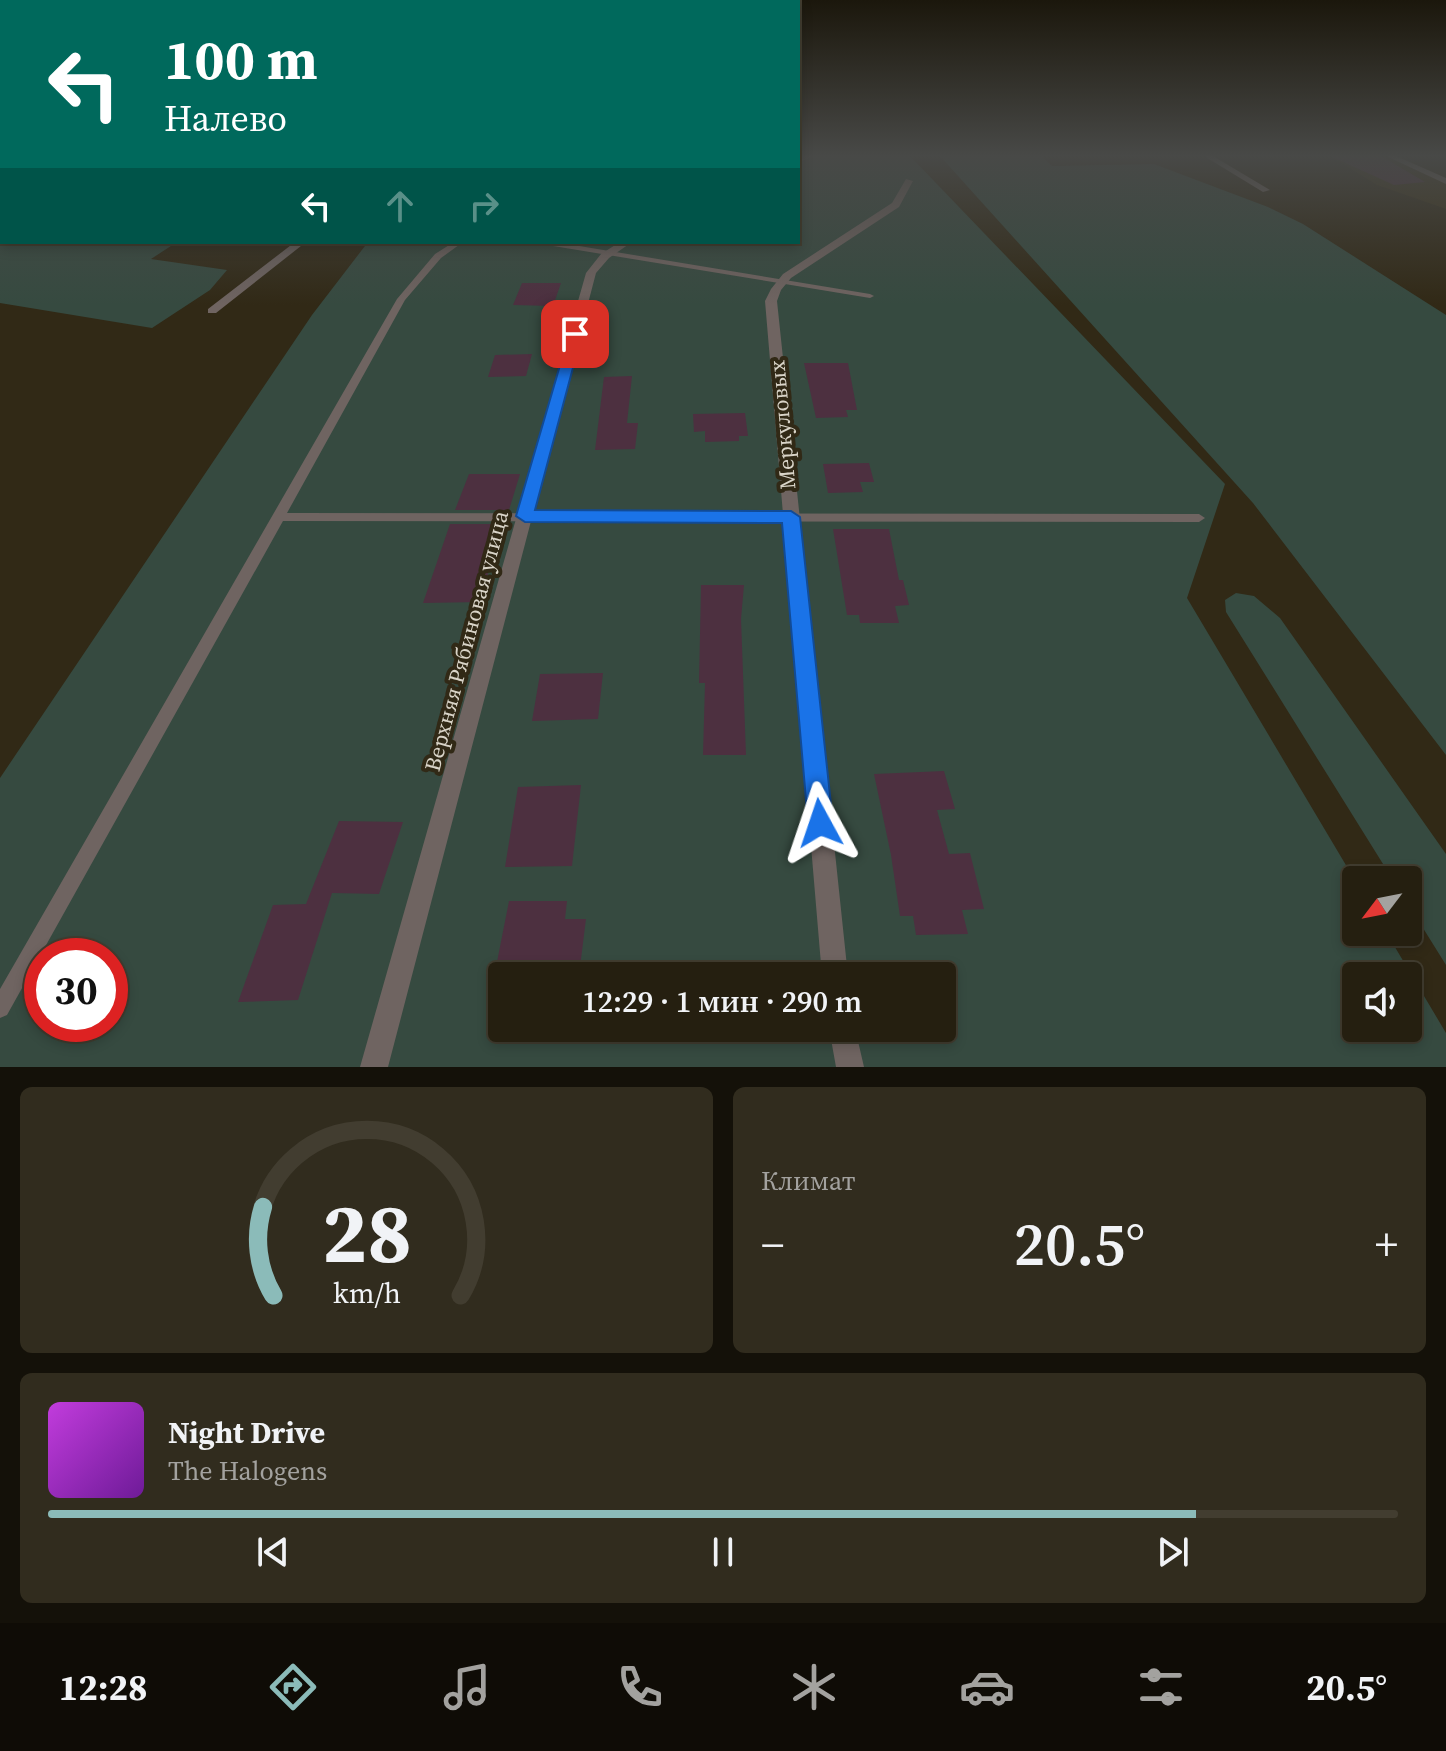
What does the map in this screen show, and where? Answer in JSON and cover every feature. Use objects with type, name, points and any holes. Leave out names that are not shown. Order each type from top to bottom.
[{"type":"street","points":[[783,280],[895,206]]},
{"type":"street","points":[[212,311],[298,244]]},
{"type":"street","name":"Верхняя Рябиновая улица","points":[[374,1067],[591,273],[619,247]]},
{"type":"street","name":"Меркуловых","points":[[783,280],[773,295],[771,309],[834,962]]},
{"type":"street","points":[[845,1042],[850,1067]]},
{"type":"lane","points":[[0,1008],[401,299],[438,256],[456,244]]},
{"type":"lane","points":[[572,244],[619,247],[870,296]]},
{"type":"lane","points":[[279,517],[1199,518]]},
{"type":"green space","points":[[800,206],[958,206],[1225,484],[1187,598],[1346,866],[1342,866],[1342,946],[1394,946],[1404,962],[1342,962],[1342,1042],[1422,1042],[1422,993],[1446,1033],[1446,1067],[0,1067],[0,778],[312,315],[366,244],[800,244]]},
{"type":"green space","points":[[985,206],[1265,206],[1303,224],[1446,315],[1446,755],[1253,503]]},
{"type":"green space","points":[[0,244],[174,244],[151,259],[227,270],[210,290],[152,328],[0,303]]},
{"type":"green space","points":[[1236,593],[1254,596],[1280,618],[1446,854],[1446,965],[1422,926],[1422,866],[1384,866],[1226,612],[1225,600]]},
{"type":"building","points":[[522,283],[561,283],[553,306],[513,305]]},
{"type":"building","points":[[532,354],[526,376],[488,377],[495,355]]},
{"type":"building","points":[[804,363],[848,363],[857,410],[846,410],[848,417],[816,418]]},
{"type":"building","points":[[632,376],[627,423],[638,423],[635,449],[595,450],[604,377]]},
{"type":"building","points":[[745,413],[748,436],[739,436],[739,441],[705,442],[705,431],[694,432],[693,414]]},
{"type":"building","points":[[869,463],[874,482],[860,482],[863,492],[828,493],[823,464]]},
{"type":"building","points":[[469,474],[520,474],[509,510],[455,510]]},
{"type":"building","points":[[450,524],[500,524],[481,602],[423,603]]},
{"type":"building","points":[[833,529],[889,529],[899,580],[903,580],[909,605],[895,606],[899,623],[860,623],[859,615],[847,615]]},
{"type":"building","points":[[701,585],[744,585],[741,619],[746,755],[703,755],[705,683],[699,683]]},
{"type":"building","points":[[603,673],[598,719],[532,721],[540,674]]},
{"type":"building","points":[[944,771],[955,809],[937,810],[949,854],[970,853],[984,909],[962,910],[968,934],[916,935],[913,916],[900,916],[874,774]]},
{"type":"building","points":[[581,785],[572,866],[505,867],[518,787]]},
{"type":"building","points":[[339,821],[403,822],[379,894],[332,893],[298,1000],[238,1002],[273,905],[306,904]]},
{"type":"building","points":[[509,901],[567,901],[565,919],[586,919],[581,962],[497,962]]},
{"type":"route","points":[[575,334],[525,516],[791,517],[820,823]]}]
